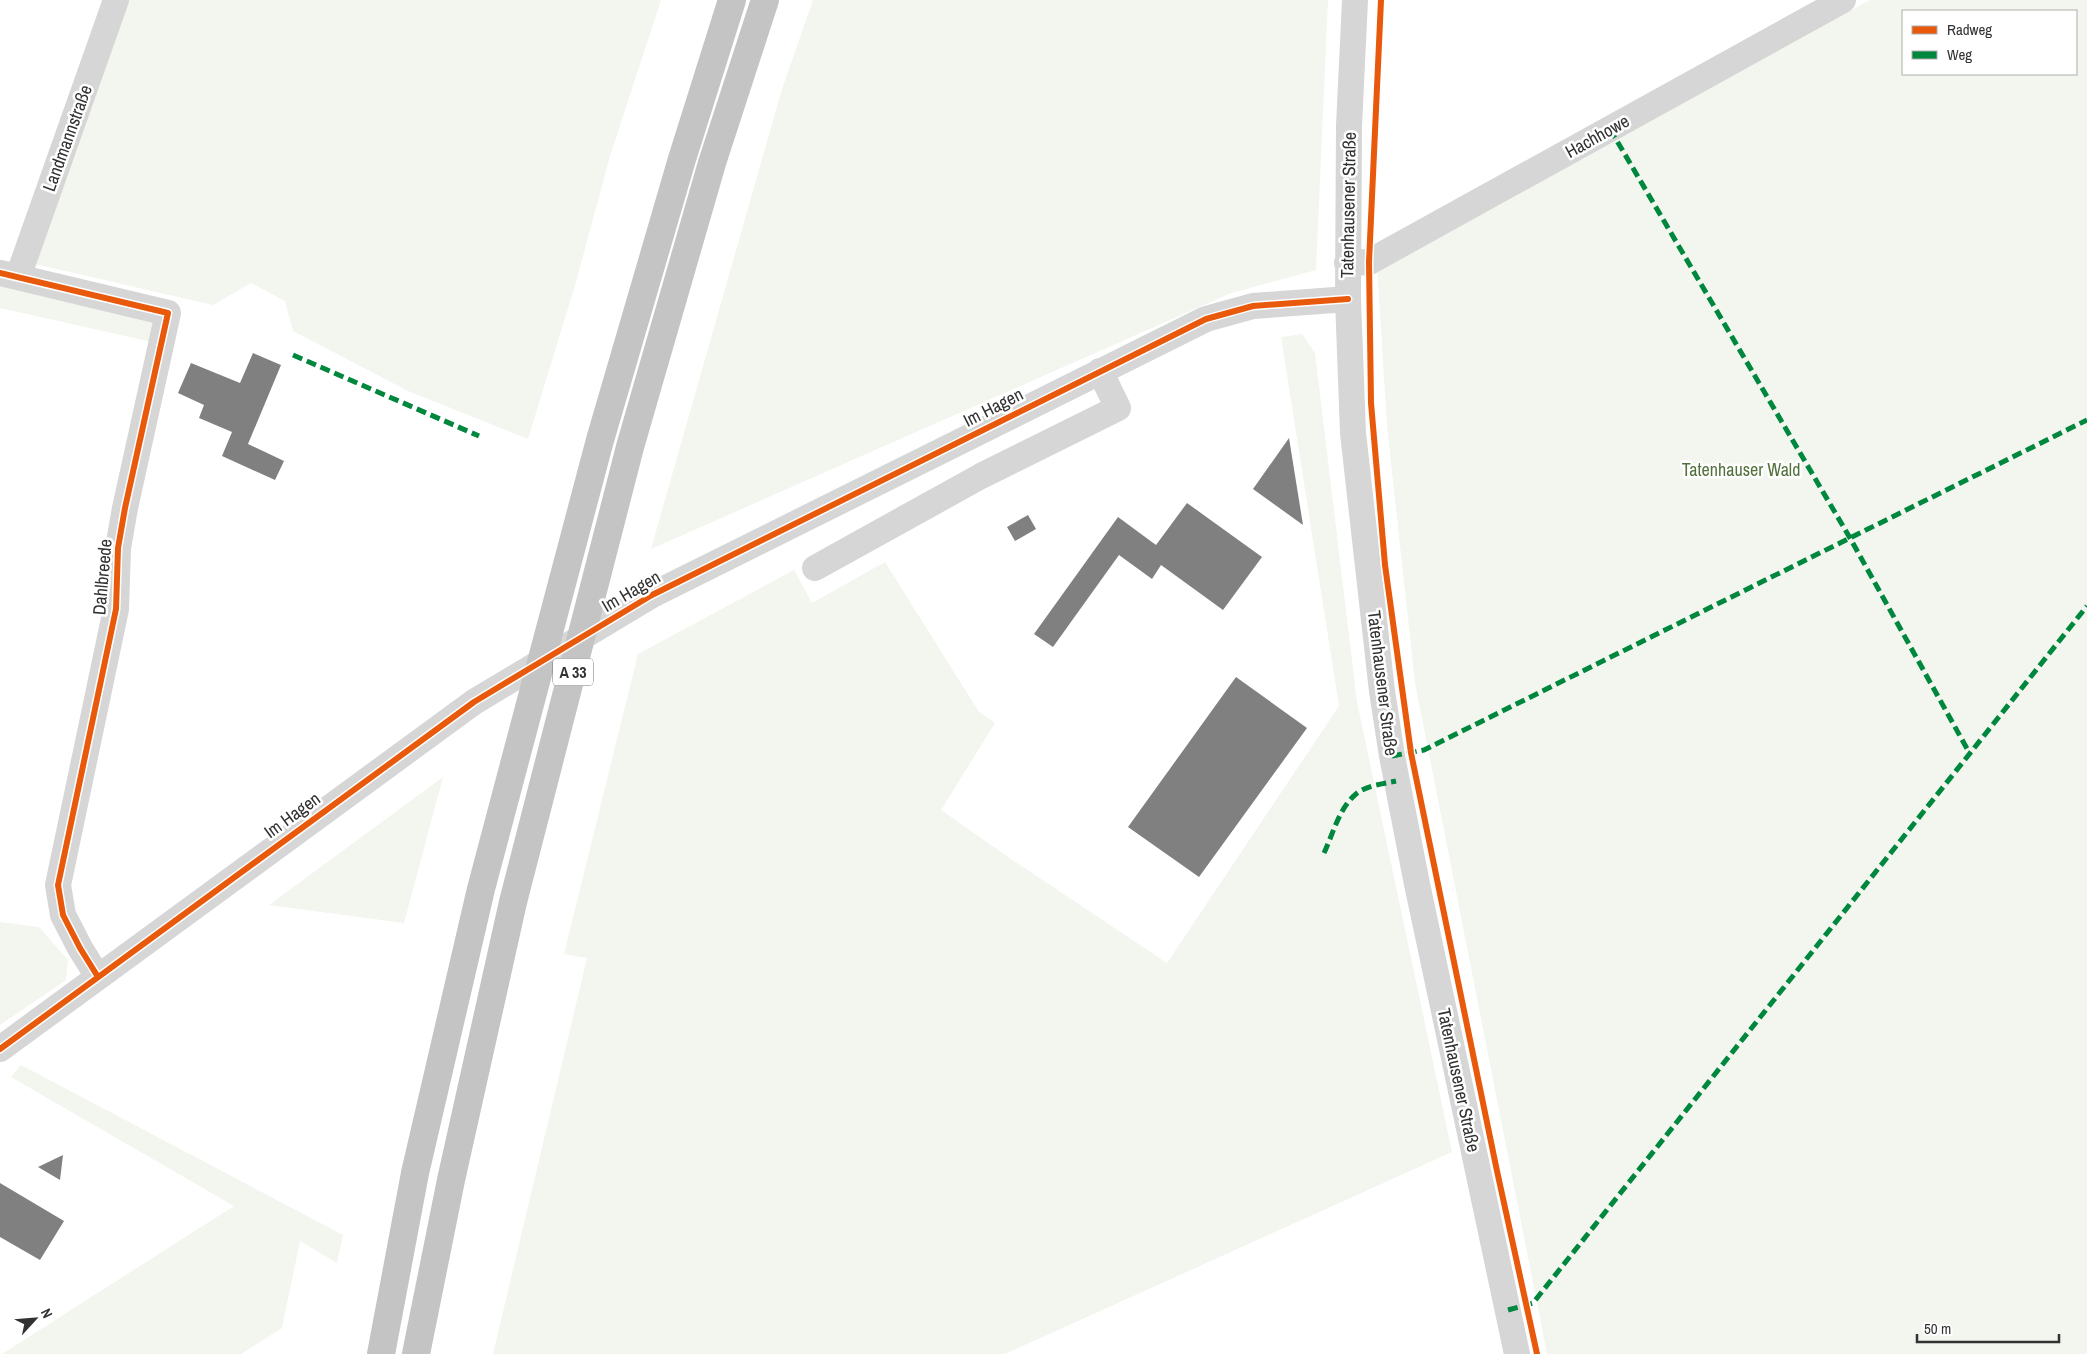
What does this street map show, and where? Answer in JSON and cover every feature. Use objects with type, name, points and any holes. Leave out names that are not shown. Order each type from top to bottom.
[{"type":"highway","name":"A 33","points":[[381,1354],[416,1173],[481,890],[600,440],[682,159],[732,0]]},
{"type":"highway","name":"A 33","points":[[416,1354],[451,1180],[514,902],[628,456],[712,162],[765,0]]},
{"type":"street","name":"Landmannstraße","points":[[9,275],[116,0]]},
{"type":"street","name":"Tatenhausener Straße","points":[[1355,0],[1349,126],[1347,263],[1353,433],[1382,691],[1392,756],[1417,884],[1517,1354]]},
{"type":"street","name":"Hachhowe","points":[[1347,263],[1369,262],[1843,0]]},
{"type":"street","name":"Dahlbreede","points":[[9,275],[168,313],[125,508],[118,548],[116,609],[58,885],[63,915],[98,977]]},
{"type":"street","name":"Im Hagen","points":[[0,1049],[474,702],[652,595],[1206,319],[1253,306],[1348,299]]},
{"type":"street","points":[[816,568],[988,472],[1118,408],[1100,371]]},
{"type":"green space","points":[[127,0],[661,0],[610,156],[576,282],[528,439],[408,391],[293,331],[285,301],[251,283],[213,305],[35,264]]},
{"type":"green space","points":[[813,0],[1328,0],[1316,270],[1231,293],[651,549],[782,89]]},
{"type":"green space","name":"Tatenhauser Wald","points":[[1870,0],[2087,0],[2087,1354],[1547,1354],[1415,683],[1387,426],[1377,266]]},
{"type":"green space","points":[[0,282],[154,322],[152,342],[0,308]]},
{"type":"green space","points":[[1302,334],[1315,353],[1357,702],[1452,1152],[1005,1354],[493,1354],[587,958],[564,954],[638,654],[794,570],[812,603],[885,562],[979,712],[995,723],[941,810],[1167,963],[1339,706],[1281,337]]},
{"type":"green space","points":[[443,777],[404,923],[269,905]]},
{"type":"green space","points":[[0,922],[39,927],[68,960],[66,980],[0,1025]]},
{"type":"green space","points":[[21,1065],[343,1235],[337,1263],[300,1241],[282,1328],[241,1354],[2,1354],[234,1206],[11,1077]]},
{"type":"building","points":[[253,353],[281,365],[248,444],[284,461],[275,480],[222,456],[232,432],[199,418],[204,405],[178,393],[191,363],[240,383]]},
{"type":"building","points":[[1289,438],[1303,525],[1253,489]]},
{"type":"building","points":[[1187,503],[1262,557],[1223,610],[1161,565],[1152,579],[1119,555],[1053,647],[1034,634],[1118,517],[1156,545]]},
{"type":"building","points":[[1028,515],[1036,529],[1015,541],[1007,527]]},
{"type":"building","points":[[1236,677],[1307,728],[1199,877],[1128,827]]},
{"type":"building","points":[[63,1155],[60,1180],[38,1167]]},
{"type":"building","points":[[0,1183],[64,1221],[40,1260],[0,1237]]},
{"type":"marked path","points":[[1610,129],[1850,538],[1970,754]]},
{"type":"marked path","points":[[293,355],[479,436]]},
{"type":"marked path","points":[[1392,756],[1424,750],[2087,420]]},
{"type":"marked path","points":[[1508,1310],[1533,1303],[2087,606]]},
{"type":"marked path","points":[[1324,853],[1337,822],[1350,800],[1365,789],[1396,781]]},
{"type":"cycle path","points":[[1381,0],[1369,262],[1371,403],[1385,565],[1411,753],[1497,1171],[1537,1354]]},
{"type":"cycle path","points":[[0,273],[168,313],[125,508],[118,548],[116,609],[58,885],[63,915],[98,977]]},
{"type":"cycle path","points":[[0,1049],[474,702],[652,595],[1206,319],[1253,306],[1348,299]]}]
